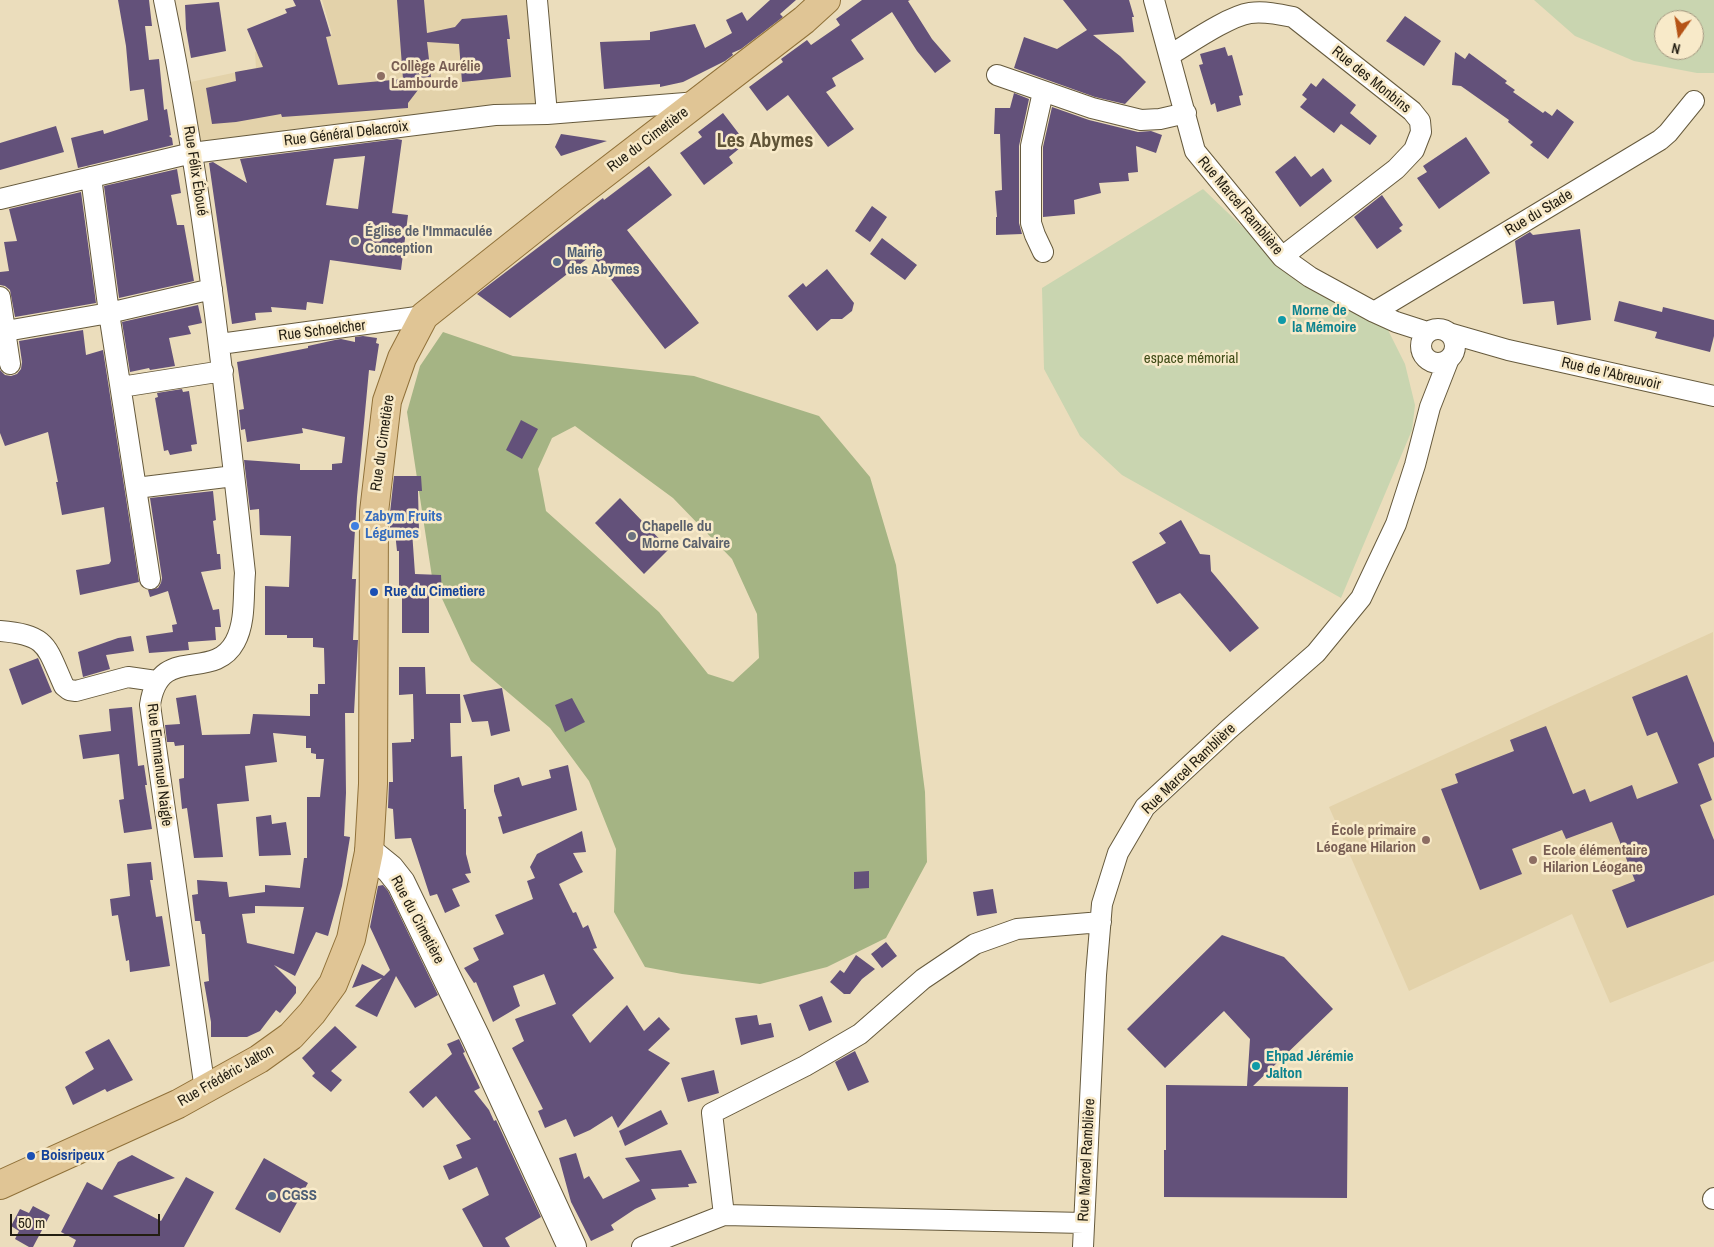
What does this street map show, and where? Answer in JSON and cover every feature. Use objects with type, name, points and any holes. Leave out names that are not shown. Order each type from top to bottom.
[{"type":"main road","name":"Rue du Cimetière","points":[[369,852],[373,784],[374,512],[387,401],[402,358],[424,316],[570,200],[804,20],[826,0]]},
{"type":"main road","name":"Rue Frédéric Jalton","points":[[0,1185],[178,1104],[259,1059],[290,1036],[312,1013],[332,984],[351,939],[369,852]]},
{"type":"street","name":"Rue Félix Éboué","points":[[164,0],[181,84],[220,344]]},
{"type":"street","points":[[537,0],[547,114]]},
{"type":"street","name":"Rue Marcel Ramblière","points":[[1154,0],[1195,151],[1282,257],[1310,277],[1396,322],[1423,343],[1430,407]]},
{"type":"street","name":"Rue des Monbins","points":[[1170,55],[1235,17],[1250,13],[1269,12],[1293,17],[1412,111],[1420,121],[1421,132],[1414,150],[1396,169],[1282,257]]},
{"type":"street","points":[[997,75],[1092,108],[1141,120],[1160,119],[1186,114]]},
{"type":"street","points":[[1042,252],[1034,235],[1032,223],[1031,146],[1043,92]]},
{"type":"street","name":"Rue du Stade","points":[[1374,312],[1660,140],[1694,101]]},
{"type":"street","name":"Rue Général Delacroix","points":[[0,199],[192,153],[495,115],[547,114],[698,102]]},
{"type":"street","points":[[91,177],[109,313],[150,579]]},
{"type":"street","points":[[6,331],[109,313],[212,289]]},
{"type":"street","points":[[0,297],[10,364]]},
{"type":"street","name":"Rue Schoelcher","points":[[220,344],[424,316]]},
{"type":"street","points":[[1435,329],[1508,350],[1450,358],[1440,363],[1432,363],[1426,359],[1423,343],[1435,329]]},
{"type":"street","points":[[1449,333],[1454,340],[1455,347],[1450,358]]},
{"type":"street","name":"Rue Emmanuel Naigle","points":[[205,1090],[150,704],[151,692],[156,680],[168,670],[211,662],[227,654],[236,641],[242,619],[245,573],[220,344]]},
{"type":"street","name":"Rue de l'Abreuvoir","points":[[1508,350],[1714,396]]},
{"type":"street","name":"Rue Marcel Ramblière","points":[[1083,1247],[1096,975],[1102,904],[1118,853],[1145,808],[1229,729],[1316,653],[1361,598],[1396,524],[1415,465],[1430,407],[1450,358]]},
{"type":"street","points":[[121,387],[223,371]]},
{"type":"street","points":[[136,488],[234,476]]},
{"type":"street","points":[[0,631],[22,633],[34,637],[46,647],[64,686],[69,690],[76,691],[128,677],[156,680]]},
{"type":"street","name":"Rue du Cimetière","points":[[369,852],[390,869],[401,884],[476,1038],[572,1247]]},
{"type":"street","points":[[724,1215],[712,1112],[805,1066],[860,1034],[923,979],[975,944],[1017,929],[1101,922]]},
{"type":"street","points":[[642,1247],[724,1215],[1084,1223]]},
{"type":"shaded area","name":"Collège Aurélie Lambourde","points":[[322,0],[537,0],[547,114],[192,153],[181,84],[256,68],[255,52],[332,34]]},
{"type":"shaded area","name":"Ecole élémentaire Hilarion Léogane","points":[[1713,632],[1714,961],[1610,1003],[1572,914],[1409,991],[1329,807]]},
{"type":"green space","points":[[1534,0],[1714,0],[1714,73],[1697,73],[1634,61],[1575,36]]},
{"type":"green space","name":"espace mémorial","points":[[1203,189],[1295,277],[1387,328],[1405,364],[1415,405],[1412,430],[1341,598],[1122,475],[1080,436],[1044,369],[1042,288]]},
{"type":"green space","points":[[443,332],[513,356],[694,376],[819,416],[870,477],[896,565],[925,792],[927,862],[886,938],[827,967],[760,984],[682,974],[645,967],[614,912],[616,849],[589,781],[550,728],[471,661],[432,577],[407,412],[420,366]],"holes":[[[575,426],[673,498],[732,559],[757,614],[759,658],[733,682],[708,674],[659,612],[546,511],[538,469],[552,438]]]},
{"type":"building","points":[[118,0],[149,0],[152,26],[145,26],[149,60],[159,59],[164,110],[167,109],[171,135],[169,136],[172,138],[173,145],[78,168],[71,138],[103,130],[104,134],[148,120],[144,89],[130,91],[126,46]]},
{"type":"building","points":[[293,0],[320,0],[331,36],[326,37],[338,85],[403,79],[397,0],[424,0],[427,33],[455,27],[462,19],[507,15],[510,39],[507,39],[511,77],[462,82],[459,44],[427,42],[431,77],[417,78],[418,90],[408,103],[408,108],[282,117],[281,114],[212,124],[206,88],[236,81],[235,72],[263,67],[247,29],[287,13],[285,9],[296,6]]},
{"type":"building","points":[[770,0],[796,0],[780,14],[783,17],[741,49],[732,53],[733,55],[725,61],[683,82],[660,87],[660,84],[604,89],[600,42],[650,40],[650,32],[695,24],[705,48],[732,33],[726,20],[742,12],[747,21]]},
{"type":"building","points":[[862,0],[910,0],[908,1],[932,39],[951,61],[935,73],[917,51],[892,12],[851,40],[864,59],[832,78],[836,86],[826,92],[854,129],[828,147],[788,95],[767,111],[749,87],[783,62],[781,59],[807,40],[811,45],[840,25],[836,19]]},
{"type":"building","points":[[1063,0],[1129,0],[1134,17],[1132,17],[1134,32],[1093,35],[1120,56],[1146,82],[1125,104],[1095,97],[1014,68],[1024,37],[1057,49],[1087,30]]},
{"type":"building","points":[[219,2],[226,51],[191,58],[186,29],[185,5]]},
{"type":"building","points":[[1405,16],[1441,41],[1424,66],[1386,41]]},
{"type":"building","points":[[1225,47],[1228,56],[1232,55],[1243,95],[1239,96],[1241,105],[1217,112],[1215,103],[1211,105],[1199,65],[1203,64],[1200,54]]},
{"type":"building","points":[[1455,52],[1465,59],[1469,53],[1507,81],[1505,83],[1515,90],[1513,92],[1543,113],[1545,111],[1552,116],[1557,109],[1574,122],[1548,159],[1530,145],[1533,142],[1508,122],[1509,120],[1461,86],[1452,85]]},
{"type":"building","points":[[1323,78],[1356,105],[1350,113],[1377,136],[1370,145],[1341,124],[1334,133],[1300,107],[1307,99],[1302,95],[1311,83],[1316,87]]},
{"type":"building","points":[[1014,93],[1029,99],[1019,146],[1019,223],[1022,234],[996,235],[995,191],[1002,190],[1000,134],[994,134],[995,108],[1010,108]]},
{"type":"building","points":[[1052,107],[1089,120],[1138,132],[1151,131],[1162,135],[1156,153],[1136,146],[1138,172],[1128,173],[1129,181],[1099,183],[1101,193],[1074,200],[1075,214],[1043,217],[1043,147]]},
{"type":"building","points":[[723,113],[746,143],[729,157],[733,163],[704,185],[680,153],[702,137],[698,132]]},
{"type":"building","points":[[56,126],[64,152],[0,170],[0,143]]},
{"type":"building","points":[[561,134],[607,141],[561,156],[555,147]]},
{"type":"building","points":[[1466,137],[1490,173],[1439,209],[1417,178],[1427,172],[1423,166]]},
{"type":"building","points":[[397,139],[402,140],[392,213],[408,215],[401,270],[330,260],[323,304],[307,302],[306,310],[271,307],[272,312],[255,313],[256,320],[232,324],[209,163],[213,162],[247,183],[240,159]],"holes":[[[365,156],[358,209],[326,205],[334,159]]]},
{"type":"building","points":[[1295,156],[1311,177],[1323,168],[1332,181],[1300,207],[1275,172]]},
{"type":"building","points":[[649,166],[672,195],[627,230],[699,323],[665,349],[592,255],[510,318],[477,294],[603,198],[604,200]]},
{"type":"building","points":[[177,169],[181,193],[171,195],[177,225],[184,225],[194,281],[119,298],[104,186]]},
{"type":"building","points":[[81,192],[96,303],[15,317],[10,290],[0,285],[0,272],[9,271],[4,242],[17,241],[9,209]]},
{"type":"building","points":[[1382,195],[1403,225],[1399,228],[1402,231],[1377,249],[1354,217]]},
{"type":"building","points":[[872,206],[887,217],[870,242],[855,231]]},
{"type":"building","points":[[1580,229],[1591,320],[1557,325],[1554,301],[1523,304],[1515,241],[1530,232],[1533,235]]},
{"type":"building","points":[[882,238],[917,265],[905,280],[870,254]]},
{"type":"building","points":[[827,269],[854,303],[852,311],[842,319],[831,319],[817,331],[788,296],[803,283],[806,287]]},
{"type":"building","points":[[1619,301],[1662,312],[1663,307],[1714,320],[1714,336],[1710,352],[1655,338],[1657,332],[1614,321]]},
{"type":"building","points":[[198,305],[202,323],[188,326],[191,334],[169,338],[175,366],[130,372],[122,322]]},
{"type":"building","points":[[83,330],[86,355],[103,350],[139,582],[80,595],[76,570],[109,564],[111,561],[104,507],[62,515],[56,482],[58,482],[48,432],[5,446],[0,433],[0,370],[5,375],[11,376],[17,374],[21,369],[19,341]]},
{"type":"building","points":[[355,337],[377,338],[376,343],[379,344],[375,371],[369,370],[357,497],[352,579],[356,579],[353,640],[358,640],[354,713],[345,713],[346,793],[344,836],[350,837],[342,886],[328,936],[316,932],[295,976],[274,965],[296,987],[296,993],[280,1013],[276,1010],[260,1031],[247,1037],[211,1037],[211,1022],[204,982],[209,981],[205,934],[202,934],[200,921],[195,921],[192,895],[198,894],[197,880],[227,882],[229,897],[265,892],[265,885],[300,888],[304,858],[307,858],[307,797],[320,797],[324,759],[316,759],[316,754],[311,753],[311,748],[306,748],[306,736],[273,733],[277,762],[245,766],[249,801],[217,804],[223,857],[194,858],[187,808],[182,809],[179,779],[184,778],[184,745],[175,746],[174,742],[167,742],[165,725],[180,724],[176,698],[196,695],[202,735],[250,734],[253,714],[310,716],[310,694],[318,694],[318,684],[325,684],[324,648],[313,647],[313,638],[287,638],[287,635],[265,635],[265,586],[289,587],[291,536],[260,535],[259,509],[250,510],[244,460],[300,464],[300,470],[332,470],[332,464],[342,463],[345,437],[302,428],[303,433],[247,442],[245,429],[241,430],[239,410],[244,409],[237,362],[308,348],[308,346],[335,340],[341,339],[355,342]],"holes":[[[255,906],[304,907],[294,954],[247,943],[242,914],[255,913]]]},
{"type":"building","points":[[182,389],[183,392],[189,391],[197,444],[191,445],[192,451],[170,455],[168,450],[164,451],[155,398],[158,397],[157,393]]},
{"type":"building","points":[[521,420],[538,429],[522,459],[506,450]]},
{"type":"building","points":[[394,476],[421,476],[422,491],[418,491],[419,531],[412,531],[415,574],[441,575],[442,595],[429,596],[429,633],[402,633],[402,596],[399,596],[399,551],[397,551],[395,532],[390,532]]},
{"type":"building","points":[[213,491],[216,520],[213,521],[221,569],[201,572],[213,610],[219,609],[221,627],[215,627],[216,640],[188,642],[189,650],[149,653],[146,636],[173,632],[172,625],[177,624],[168,591],[150,597],[148,590],[158,588],[162,578],[150,498]]},
{"type":"building","name":"Chapelle du Morne Calvaire","points":[[620,498],[669,549],[644,574],[595,523]]},
{"type":"building","points":[[1181,520],[1200,554],[1210,555],[1211,571],[1259,628],[1230,652],[1180,593],[1157,604],[1132,562],[1166,543],[1159,533]]},
{"type":"building","points":[[131,636],[134,651],[106,655],[110,669],[83,677],[78,652],[118,638]]},
{"type":"building","points":[[38,658],[52,692],[22,705],[9,669]]},
{"type":"building","points":[[399,667],[425,667],[426,694],[460,694],[461,723],[450,723],[451,757],[462,756],[464,809],[466,809],[466,854],[471,873],[465,874],[470,882],[452,889],[460,906],[445,913],[437,894],[430,896],[411,838],[395,839],[393,809],[388,808],[389,782],[393,782],[392,743],[411,742],[411,739],[414,739],[413,694],[399,695]]},
{"type":"building","points":[[1687,675],[1714,743],[1714,757],[1698,764],[1712,800],[1700,805],[1714,840],[1714,895],[1627,928],[1612,890],[1635,881],[1612,822],[1566,839],[1562,830],[1512,849],[1522,874],[1480,890],[1441,789],[1458,783],[1455,774],[1514,751],[1510,740],[1546,726],[1573,794],[1585,789],[1590,802],[1632,785],[1637,799],[1678,783],[1657,732],[1647,736],[1632,697]]},
{"type":"building","points":[[502,688],[510,731],[491,736],[488,721],[472,722],[463,695]]},
{"type":"building","points":[[572,698],[585,722],[565,732],[555,705]]},
{"type":"building","points":[[132,707],[138,766],[144,765],[152,829],[124,833],[119,800],[124,799],[119,754],[83,759],[79,735],[111,731],[109,709]]},
{"type":"building","points":[[568,765],[577,810],[503,834],[498,817],[502,816],[494,785],[519,777],[522,786],[551,778],[549,770]]},
{"type":"building","points":[[271,815],[272,824],[286,822],[291,855],[259,856],[256,817]]},
{"type":"building","points":[[582,831],[586,852],[573,853],[583,872],[559,884],[573,913],[576,912],[583,928],[588,925],[597,948],[593,949],[614,978],[572,1015],[590,1043],[627,1005],[644,1031],[659,1017],[670,1029],[648,1050],[670,1063],[618,1128],[612,1116],[590,1130],[574,1137],[566,1119],[545,1128],[538,1111],[543,1109],[512,1048],[524,1041],[515,1019],[556,1004],[544,974],[513,986],[520,1006],[493,1022],[476,982],[474,983],[464,968],[479,960],[473,948],[504,934],[495,915],[533,899],[527,881],[535,878],[530,867],[537,854]]},
{"type":"building","points":[[151,862],[153,880],[150,880],[156,917],[162,916],[170,966],[130,972],[129,960],[126,961],[118,915],[112,916],[110,899],[130,896],[127,864]]},
{"type":"building","points":[[869,871],[869,888],[854,889],[854,872]]},
{"type":"building","points":[[383,885],[388,891],[438,995],[415,1008],[396,976],[377,1017],[355,1006],[382,978],[352,988],[362,964],[384,976],[390,970],[370,927],[378,886]]},
{"type":"building","points":[[993,889],[997,913],[977,916],[973,892]]},
{"type":"building","name":"Ehpad Jérémie Jalton","points":[[1222,935],[1284,957],[1333,1009],[1253,1086],[1348,1087],[1347,1198],[1164,1197],[1166,1085],[1247,1086],[1250,1039],[1224,1011],[1165,1068],[1127,1029]]},
{"type":"building","points":[[886,942],[897,956],[882,968],[871,954]]},
{"type":"building","points":[[856,955],[875,969],[862,979],[850,994],[844,994],[830,982],[840,970],[844,973]]},
{"type":"building","points":[[822,996],[832,1022],[809,1031],[799,1005]]},
{"type":"building","points":[[757,1015],[759,1025],[771,1023],[774,1037],[741,1045],[735,1018]]},
{"type":"building","points":[[335,1026],[357,1047],[331,1071],[342,1080],[331,1092],[312,1076],[315,1073],[302,1058]]},
{"type":"building","points":[[109,1039],[133,1080],[107,1092],[105,1089],[73,1105],[65,1087],[94,1069],[85,1052]]},
{"type":"building","points":[[459,1039],[465,1052],[463,1053],[480,1088],[474,1091],[489,1110],[494,1121],[496,1120],[541,1217],[505,1238],[510,1247],[483,1247],[462,1209],[489,1195],[477,1167],[449,1180],[443,1166],[462,1158],[456,1145],[471,1139],[436,1096],[423,1108],[409,1092],[452,1054],[447,1044]]},
{"type":"building","points":[[855,1051],[869,1082],[848,1091],[835,1062]]},
{"type":"building","points":[[714,1070],[719,1093],[688,1102],[681,1078]]},
{"type":"building","points":[[661,1110],[668,1124],[625,1146],[619,1131]]},
{"type":"building","points":[[681,1150],[697,1183],[688,1184],[689,1187],[651,1189],[656,1199],[635,1209],[611,1225],[614,1230],[591,1241],[571,1202],[559,1158],[576,1153],[584,1179],[589,1176],[603,1199],[640,1181],[625,1158]]},
{"type":"building","points":[[132,1155],[175,1178],[113,1196],[161,1221],[186,1177],[214,1192],[184,1247],[73,1247],[76,1240],[61,1232],[87,1182],[102,1190],[118,1162]]},
{"type":"building","name":"CGSS","points":[[264,1158],[308,1183],[280,1233],[235,1209]]},
{"type":"building","points":[[33,1206],[50,1215],[33,1247],[29,1247],[15,1239],[19,1231],[11,1226],[20,1209],[29,1213]]},
{"type":"place","name":"Collège Aurélie Lambourde","points":[[381,76]]},
{"type":"place","name":"Église de l'Immaculée Conception","points":[[355,241]]},
{"type":"place","name":"Mairie des Abymes","points":[[557,262]]},
{"type":"place","name":"Morne de la Mémoire","points":[[1282,320]]},
{"type":"place","name":"Zabym Fruits Légumes","points":[[355,526]]},
{"type":"place","name":"Chapelle du Morne Calvaire","points":[[632,536]]},
{"type":"place","name":"Rue du Cimetiere","points":[[374,592]]},
{"type":"place","name":"École primaire Léogane Hilarion","points":[[1426,840]]},
{"type":"place","name":"Ecole élémentaire Hilarion Léogane","points":[[1533,860]]},
{"type":"place","name":"Ehpad Jérémie Jalton","points":[[1256,1066]]},
{"type":"place","name":"Boisripeux","points":[[31,1156]]},
{"type":"place","name":"CGSS","points":[[272,1196]]},
{"type":"district","name":"Les Abymes","points":[[765,142]]}]
